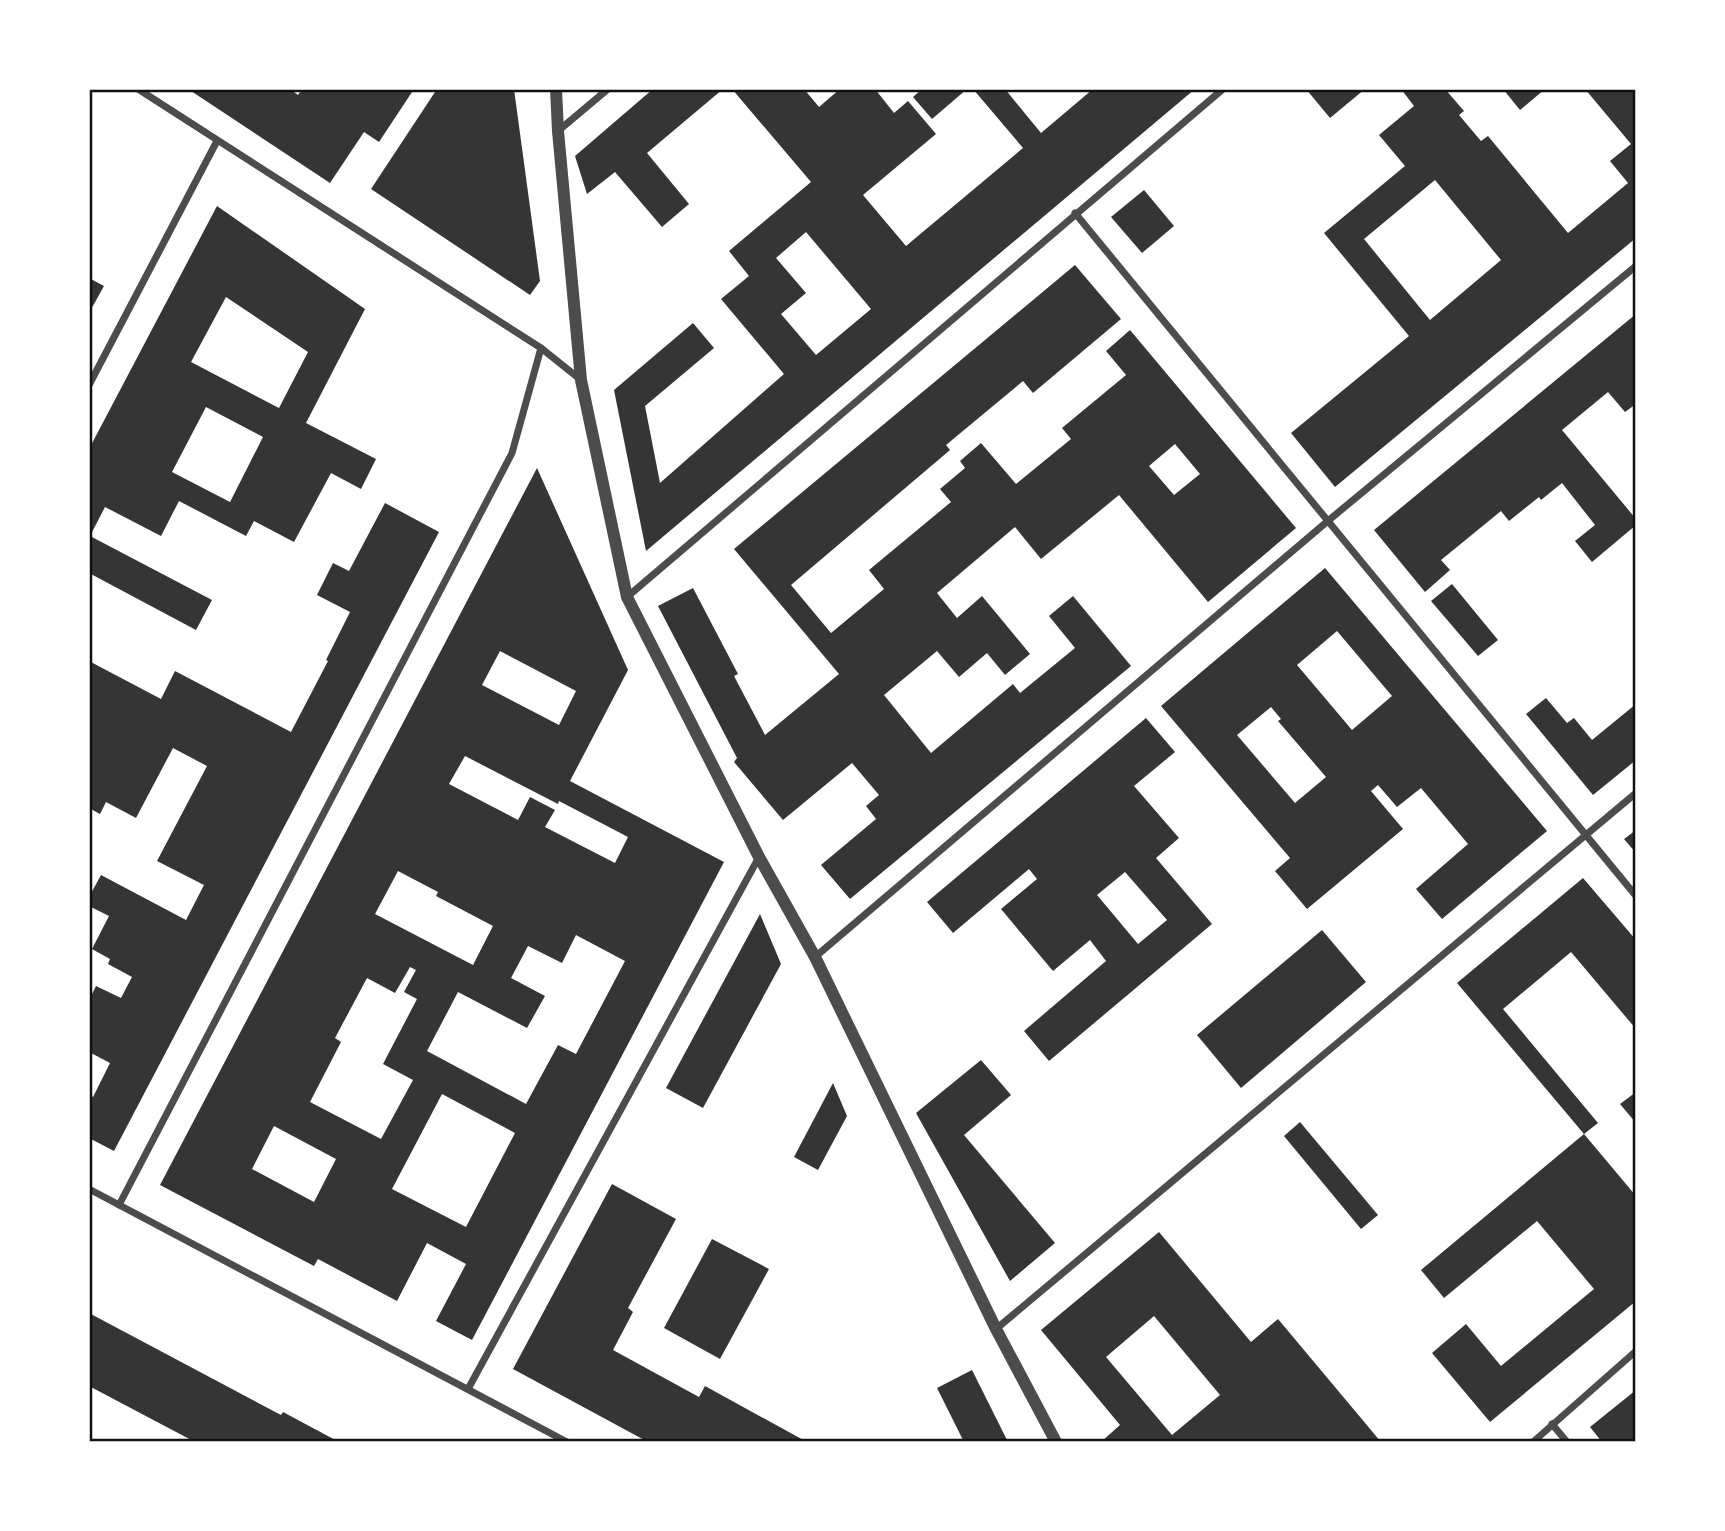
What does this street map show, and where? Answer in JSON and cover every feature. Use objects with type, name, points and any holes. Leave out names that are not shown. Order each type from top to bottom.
[{"type":"street","points":[[138,89],[541,348],[581,380]]},
{"type":"street","points":[[556,89],[581,380],[627,597],[760,857],[816,957],[996,1329],[1056,1442]]},
{"type":"street","points":[[558,131],[608,89]]},
{"type":"street","points":[[627,597],[1223,89]]},
{"type":"street","points":[[89,385],[217,141]]},
{"type":"street","points":[[1075,213],[1636,896]]},
{"type":"street","points":[[816,957],[1329,520],[1636,266]]},
{"type":"street","points":[[119,1205],[512,453],[541,348]]},
{"type":"street","points":[[996,1329],[1636,793]]},
{"type":"street","points":[[468,1390],[760,857]]},
{"type":"street","points":[[89,1189],[567,1442]]},
{"type":"street","points":[[1533,1442],[1636,1351]]},
{"type":"street","points":[[1552,1424],[1567,1442]]},
{"type":"building","points":[[188,89],[290,89],[298,95],[302,89],[414,89],[379,142],[364,132],[330,183]]},
{"type":"building","points":[[437,89],[514,89],[540,281],[530,295],[371,189]]},
{"type":"building","points":[[653,89],[723,89],[647,153],[689,204],[662,227],[615,172],[587,194],[575,156]]},
{"type":"building","points":[[732,89],[804,89],[819,107],[840,89],[875,89],[894,113],[908,101],[936,134],[863,195],[906,246],[1023,148],[973,89],[1005,89],[1041,133],[1093,89],[1195,89],[646,551],[614,390],[693,323],[714,348],[645,406],[660,483],[784,374],[721,299],[749,276],[729,251],[811,182]],"holes":[[[806,232],[871,309],[816,355],[781,314],[806,293],[776,258]]]},
{"type":"building","points":[[922,89],[967,89],[932,119],[913,97]]},
{"type":"building","points":[[1306,89],[1365,89],[1330,118]]},
{"type":"building","points":[[1401,89],[1445,89],[1464,111],[1459,115],[1481,141],[1488,136],[1568,233],[1628,183],[1610,161],[1631,144],[1585,89],[1636,89],[1636,238],[1335,487],[1291,433],[1409,336],[1324,233],[1405,166],[1379,135],[1414,106]],"holes":[[[1435,180],[1501,260],[1430,320],[1364,239]]]},
{"type":"building","points":[[1503,89],[1545,89],[1520,110]]},
{"type":"building","points":[[1144,190],[1174,226],[1142,253],[1111,217]]},
{"type":"building","points":[[217,206],[365,309],[306,423],[376,459],[361,489],[331,473],[294,542],[254,521],[246,536],[179,501],[161,536],[105,507],[90,536],[212,600],[196,630],[89,573],[89,449]],"holes":[[[226,297],[308,352],[279,408],[191,362]],[[206,407],[263,437],[230,502],[172,472]]]},
{"type":"building","points":[[1075,265],[1121,319],[1033,393],[1023,381],[946,445],[950,450],[791,585],[831,633],[884,589],[869,570],[951,502],[940,489],[965,468],[960,461],[981,443],[1016,484],[1071,439],[1062,428],[1126,375],[1106,351],[1130,330],[1296,528],[1208,602],[1119,495],[1041,559],[1015,527],[937,593],[957,618],[982,596],[1030,654],[1005,675],[987,653],[959,677],[937,651],[884,695],[931,753],[1013,684],[1020,693],[1075,648],[1049,616],[1073,596],[1131,666],[850,899],[821,865],[876,819],[866,806],[879,795],[852,763],[783,820],[734,762],[737,758],[658,606],[693,588],[738,674],[734,676],[765,735],[839,674],[734,549]],"holes":[[[1175,444],[1200,474],[1174,495],[1149,466]]]},
{"type":"building","points":[[89,278],[104,286],[89,313]]},
{"type":"building","points":[[1636,314],[1636,404],[1625,412],[1608,392],[1562,430],[1636,519],[1636,525],[1592,562],[1575,541],[1595,525],[1562,483],[1509,521],[1501,511],[1441,560],[1450,570],[1425,592],[1374,530]]},
{"type":"building","points":[[537,468],[628,670],[570,781],[724,862],[472,1340],[436,1321],[466,1264],[427,1243],[397,1301],[318,1259],[314,1266],[160,1185]],"holes":[[[500,651],[576,691],[559,725],[482,685]],[[465,756],[628,837],[615,863],[545,827],[555,810],[530,797],[518,820],[449,784]],[[398,871],[438,892],[436,896],[493,926],[473,965],[375,914]],[[576,935],[625,961],[576,1054],[558,1045],[526,1104],[427,1051],[458,992],[527,1028],[545,996],[511,978],[528,946],[562,963]],[[410,967],[416,970],[404,992],[417,999],[383,1064],[413,1080],[381,1139],[310,1102],[341,1042],[335,1038],[367,978],[395,993]],[[442,1094],[515,1133],[466,1227],[392,1189]],[[274,1126],[336,1159],[314,1202],[252,1169]]]},
{"type":"building","points":[[385,503],[439,532],[114,1151],[89,1138],[89,1095],[93,1097],[110,1063],[89,1052],[89,1000],[96,986],[121,998],[132,977],[108,964],[110,959],[92,949],[109,916],[89,906],[89,897],[101,875],[186,920],[204,885],[157,861],[207,766],[173,748],[136,818],[106,802],[100,814],[89,808],[89,661],[161,699],[175,671],[291,732],[350,612],[317,595],[333,563],[349,571]]},
{"type":"building","points":[[1325,568],[1547,831],[1442,919],[1416,889],[1468,844],[1421,788],[1397,807],[1378,785],[1371,791],[1403,829],[1307,909],[1275,871],[1290,858],[1161,706]],"holes":[[[1337,631],[1392,696],[1352,730],[1297,665]],[[1271,707],[1281,719],[1278,721],[1326,777],[1295,803],[1237,735]]]},
{"type":"building","points":[[1452,584],[1498,640],[1478,656],[1431,601]]},
{"type":"building","points":[[1546,698],[1567,723],[1574,718],[1592,740],[1636,704],[1636,760],[1593,795],[1526,714]]},
{"type":"building","points":[[1146,718],[1175,752],[1134,786],[1179,838],[1156,858],[1212,924],[1049,1061],[1024,1031],[1106,961],[1090,940],[1053,971],[1001,909],[1037,879],[1029,869],[953,933],[927,902]],"holes":[[[1125,872],[1167,920],[1138,944],[1097,895]]]},
{"type":"building","points":[[1636,830],[1636,853],[1624,839]]},
{"type":"building","points":[[1583,878],[1636,940],[1636,1029],[1571,952],[1503,1009],[1598,1123],[1584,1134],[1457,983]]},
{"type":"building","points":[[760,914],[781,964],[703,1108],[666,1088]]},
{"type":"building","points":[[1322,930],[1366,982],[1241,1088],[1197,1035]]},
{"type":"building","points":[[981,1060],[1011,1095],[964,1135],[1055,1243],[1010,1281],[916,1113]]},
{"type":"building","points":[[833,1083],[847,1116],[818,1170],[794,1157]]},
{"type":"building","points":[[1636,1092],[1636,1123],[1620,1104]]},
{"type":"building","points":[[1300,1122],[1378,1215],[1361,1229],[1284,1136]]},
{"type":"building","points":[[1584,1134],[1636,1196],[1636,1301],[1490,1422],[1432,1353],[1466,1324],[1501,1366],[1594,1289],[1537,1221],[1444,1298],[1421,1270]]},
{"type":"building","points":[[612,1184],[676,1219],[628,1308],[633,1312],[613,1350],[699,1397],[705,1386],[807,1442],[648,1442],[513,1369]]},
{"type":"building","points":[[1159,1232],[1251,1342],[1278,1319],[1381,1442],[1299,1442],[1297,1439],[1294,1442],[1101,1442],[1120,1425],[1041,1330]],"holes":[[[1154,1316],[1220,1395],[1172,1435],[1106,1357]]]},
{"type":"building","points":[[712,1239],[769,1269],[720,1359],[664,1328]]},
{"type":"building","points":[[89,1313],[281,1415],[283,1412],[339,1442],[195,1442],[89,1386]]},
{"type":"building","points":[[972,1370],[1008,1442],[964,1442],[937,1388]]},
{"type":"building","points":[[1636,1390],[1636,1442],[1602,1442],[1590,1427]]}]
